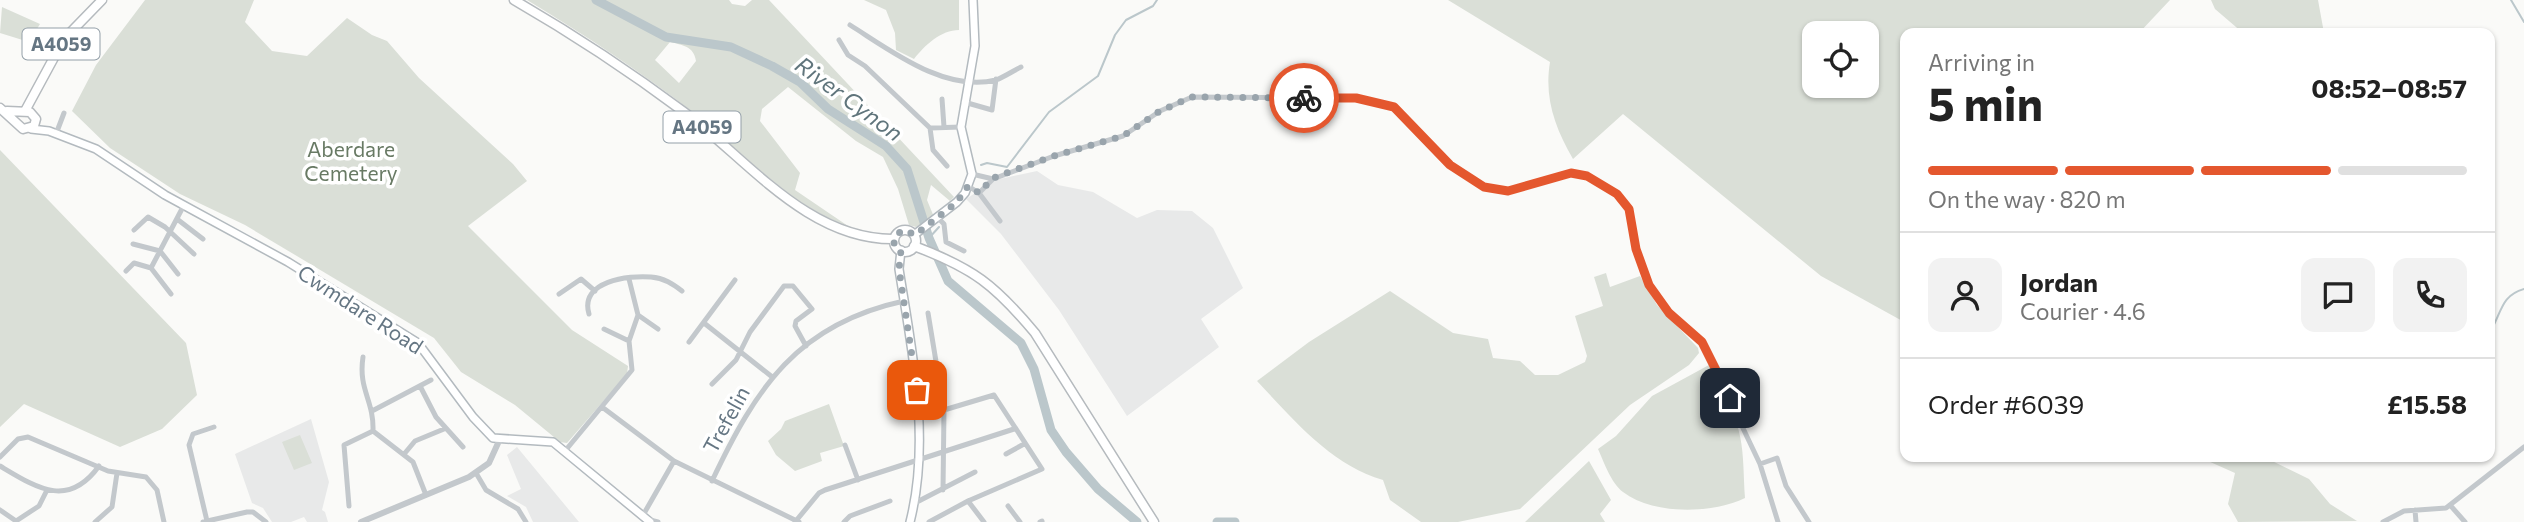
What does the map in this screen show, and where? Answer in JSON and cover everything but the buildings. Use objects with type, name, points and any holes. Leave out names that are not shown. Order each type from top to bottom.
[{"type":"main road","name":"A4059","points":[[24,112],[35,98],[50,60],[64,40],[102,0]]},
{"type":"main road","name":"A4059","points":[[514,0],[594,46],[687,114],[784,195],[822,221],[860,236],[894,239]]},
{"type":"main road","points":[[901,250],[907,251],[914,246],[917,233],[957,202],[968,186],[972,174],[961,127],[963,102],[975,46],[973,0]]},
{"type":"main road","name":"A4059","points":[[35,98],[36,119]]},
{"type":"main road","points":[[3,109],[24,112],[36,119],[31,129],[23,129],[3,109]]},
{"type":"main road","points":[[18,122],[24,112]]},
{"type":"main road","name":"Cwmdare Road","points":[[36,119],[53,132]]},
{"type":"main road","name":"Cwmdare Road","points":[[31,129],[53,132],[96,149],[184,205],[288,262],[418,343],[473,417],[499,440]]},
{"type":"main road","points":[[910,522],[918,462],[919,405],[899,269],[901,250],[894,239],[904,230],[917,233]]},
{"type":"main road","points":[[914,246],[948,259],[982,277],[1001,294],[1035,333],[1152,519]]},
{"type":"main road","points":[[499,440],[543,440],[565,451],[646,519]]},
{"type":"street","points":[[850,24],[920,67],[969,82],[996,79],[1021,67]]},
{"type":"street","points":[[839,40],[848,55],[865,66],[930,128],[933,150],[947,166]]},
{"type":"street","points":[[963,102],[992,110],[996,79]]},
{"type":"street","points":[[979,193],[993,178],[1054,156],[1123,136],[1160,111],[1192,97],[1356,98],[1394,107],[1450,165],[1484,187],[1508,191],[1571,173],[1587,176],[1617,194],[1629,209],[1636,249],[1649,285],[1669,313],[1702,342],[1760,464],[1778,522]]},
{"type":"street","points":[[942,100],[944,127]]},
{"type":"street","points":[[53,132],[64,113]]},
{"type":"street","points":[[930,128],[961,127]]},
{"type":"street","points":[[972,174],[993,178]]},
{"type":"street","points":[[968,186],[979,193],[1000,221]]},
{"type":"street","points":[[152,268],[184,205]]},
{"type":"street","points":[[134,230],[148,217],[170,232],[194,254]]},
{"type":"street","points":[[177,219],[203,239]]},
{"type":"street","points":[[934,220],[944,225],[946,242],[964,251]]},
{"type":"street","points":[[134,244],[160,251],[178,274]]},
{"type":"street","points":[[126,271],[134,263],[152,268],[171,294]]},
{"type":"street","points":[[589,314],[588,303],[595,291],[608,281],[651,277],[669,281],[682,291]]},
{"type":"street","points":[[559,294],[581,279],[595,291]]},
{"type":"street","points":[[565,451],[632,370],[629,341],[638,315],[629,279]]},
{"type":"street","points":[[689,342],[735,280]]},
{"type":"street","name":"Trefelin","points":[[712,384],[742,351],[750,332],[780,291],[789,285],[812,309],[796,321],[795,326],[806,346]]},
{"type":"street","name":"Trefelin","points":[[712,481],[746,412],[771,376],[806,346],[852,318],[873,309],[904,302]]},
{"type":"street","points":[[928,313],[944,411],[943,491]]},
{"type":"street","points":[[638,315],[658,328]]},
{"type":"street","name":"Trefelin","points":[[704,323],[771,376]]},
{"type":"street","points":[[604,329],[629,341]]},
{"type":"street","points":[[363,357],[361,382],[372,411],[373,431]]},
{"type":"street","points":[[362,365],[372,366]]},
{"type":"street","points":[[372,411],[431,380]]},
{"type":"street","points":[[420,386],[444,429],[463,447]]},
{"type":"street","points":[[929,522],[968,500],[1042,469],[994,395],[944,411]]},
{"type":"street","points":[[602,407],[674,461],[797,522],[819,493],[1014,429]]},
{"type":"street","points":[[214,428],[193,434],[188,445],[205,522],[253,512],[266,522]]},
{"type":"street","points":[[405,453],[415,440],[444,429]]},
{"type":"street","points":[[373,431],[405,453],[413,462],[426,495]]},
{"type":"street","points":[[349,506],[344,445],[373,431]]},
{"type":"street","points":[[0,457],[18,439],[28,438],[117,473],[146,477],[152,482],[164,522]]},
{"type":"street","points":[[361,522],[476,473],[489,463],[499,440]]},
{"type":"street","points":[[1006,454],[1024,444]]},
{"type":"street","points":[[845,445],[858,480]]},
{"type":"street","points":[[2383,522],[2404,511],[2440,509],[2450,505],[2524,447]]},
{"type":"street","points":[[1760,464],[1777,458],[1786,486],[1809,522]]},
{"type":"street","points":[[658,522],[646,519],[674,461]]},
{"type":"street","points":[[0,466],[47,490],[72,491],[88,481],[99,466]]},
{"type":"street","points":[[913,503],[943,491],[975,472]]},
{"type":"street","points":[[95,522],[113,507],[117,473]]},
{"type":"street","points":[[476,473],[486,490],[518,509],[526,522]]},
{"type":"street","points":[[0,510],[16,521],[39,506],[47,490]]},
{"type":"street","points":[[844,522],[850,516],[890,500]]},
{"type":"street","points":[[968,500],[984,522]]},
{"type":"street","points":[[2450,505],[2465,522]]},
{"type":"street","points":[[1008,506],[1020,522]]},
{"type":"street","points":[[2415,510],[2416,522]]},
{"type":"shaded area","points":[[1037,171],[1058,185],[1093,192],[1137,218],[1157,210],[1192,211],[1213,228],[1243,288],[1201,319],[1219,347],[1127,416],[1059,310],[1001,234],[966,199],[995,180]]},
{"type":"shaded area","points":[[311,419],[329,482],[322,510],[328,522],[307,522],[304,517],[291,522],[272,522],[263,508],[252,503],[235,454]]},
{"type":"shaded area","points":[[517,447],[579,522],[533,522],[526,507],[507,496],[521,489],[507,455]]},
{"type":"green space","name":"Aberdare Cemetery","points":[[145,0],[254,0],[245,22],[272,51],[307,56],[347,18],[372,35],[387,41],[419,78],[513,164],[527,181],[468,226],[572,330],[628,366],[627,374],[567,443],[560,442],[515,405],[461,372],[434,338],[245,225],[180,194],[110,148],[72,111],[96,65]]},
{"type":"green space","points":[[527,0],[729,0],[732,4],[745,6],[752,0],[769,0],[954,197],[950,201],[931,185],[927,200],[934,217],[916,227],[909,225],[898,189],[883,157],[856,141],[788,87],[762,109],[760,121],[800,173],[795,190],[848,226],[826,217],[786,191],[674,98],[612,54]],"holes":[[[670,42],[683,45],[695,56],[696,61],[679,83],[655,60]]]},
{"type":"green space","points":[[864,0],[959,0],[959,30],[934,39],[914,59],[896,50],[895,33],[886,10]]},
{"type":"green space","points":[[1448,0],[2170,0],[2144,28],[1900,28],[1900,320],[1821,276],[1623,114],[1573,159],[1552,112],[1550,62]]},
{"type":"green space","points":[[2211,0],[2318,0],[2323,28],[2237,28],[2215,9]]},
{"type":"green space","points":[[2,7],[40,24],[29,42],[0,33]]},
{"type":"green space","points":[[0,150],[186,343],[197,395],[162,429],[120,447],[24,404],[0,427]]},
{"type":"green space","points":[[1606,273],[1610,287],[1640,276],[1657,305],[1698,348],[1699,353],[1689,365],[1630,405],[1520,509],[1458,522],[1421,522],[1390,500],[1383,480],[1346,464],[1330,452],[1299,425],[1257,381],[1309,342],[1390,291],[1453,333],[1488,339],[1493,358],[1520,361],[1535,375],[1558,375],[1585,362],[1587,356],[1575,316],[1603,306],[1594,277]]},
{"type":"green space","points":[[1709,365],[1717,376],[1710,384],[1731,410],[1737,423],[1745,498],[1716,507],[1683,510],[1636,500],[1623,492],[1611,478],[1598,449],[1616,436],[1652,396]]},
{"type":"green space","points":[[829,404],[844,446],[820,453],[822,461],[795,471],[776,455],[768,441],[781,429],[785,421]]},
{"type":"green space","points":[[300,435],[312,463],[294,470],[282,442]]},
{"type":"green space","points":[[1589,461],[1611,500],[1600,514],[1605,522],[1525,522]]},
{"type":"green space","points":[[2210,462],[2274,462],[2309,479],[2330,504],[2357,521],[2238,522],[2228,504],[2235,473]]},
{"type":"waterway","name":"River Cynon","points":[[596,0],[666,37],[731,47],[772,66],[800,82],[828,109],[886,146],[907,169],[929,238],[948,281],[1021,343],[1034,369],[1051,430],[1098,489],[1137,522]]},
{"type":"waterway","points":[[981,165],[987,163],[1007,167],[1049,112],[1098,76],[1115,35],[1126,20],[1153,6],[1157,0]]},
{"type":"waterway","points":[[2511,0],[2524,22]]},
{"type":"waterway","points":[[929,238],[939,227]]},
{"type":"waterway","points":[[2495,321],[2510,296],[2524,289]]},
{"type":"waterway","name":"River Cynon","points":[[1217,522],[1235,522]]},
{"type":"way so far","points":[[917,390],[899,269],[901,250],[894,243],[898,233],[906,230],[914,235],[920,231],[957,202],[968,186],[979,193],[993,178],[1054,156],[1123,136],[1160,111],[1192,97],[1304,98]]},
{"type":"route","points":[[1304,98],[1356,98],[1394,107],[1424,135],[1450,165],[1484,187],[1508,191],[1532,187],[1548,179],[1571,173],[1587,176],[1617,194],[1629,209],[1636,249],[1649,285],[1669,313],[1702,342],[1730,398]]}]
